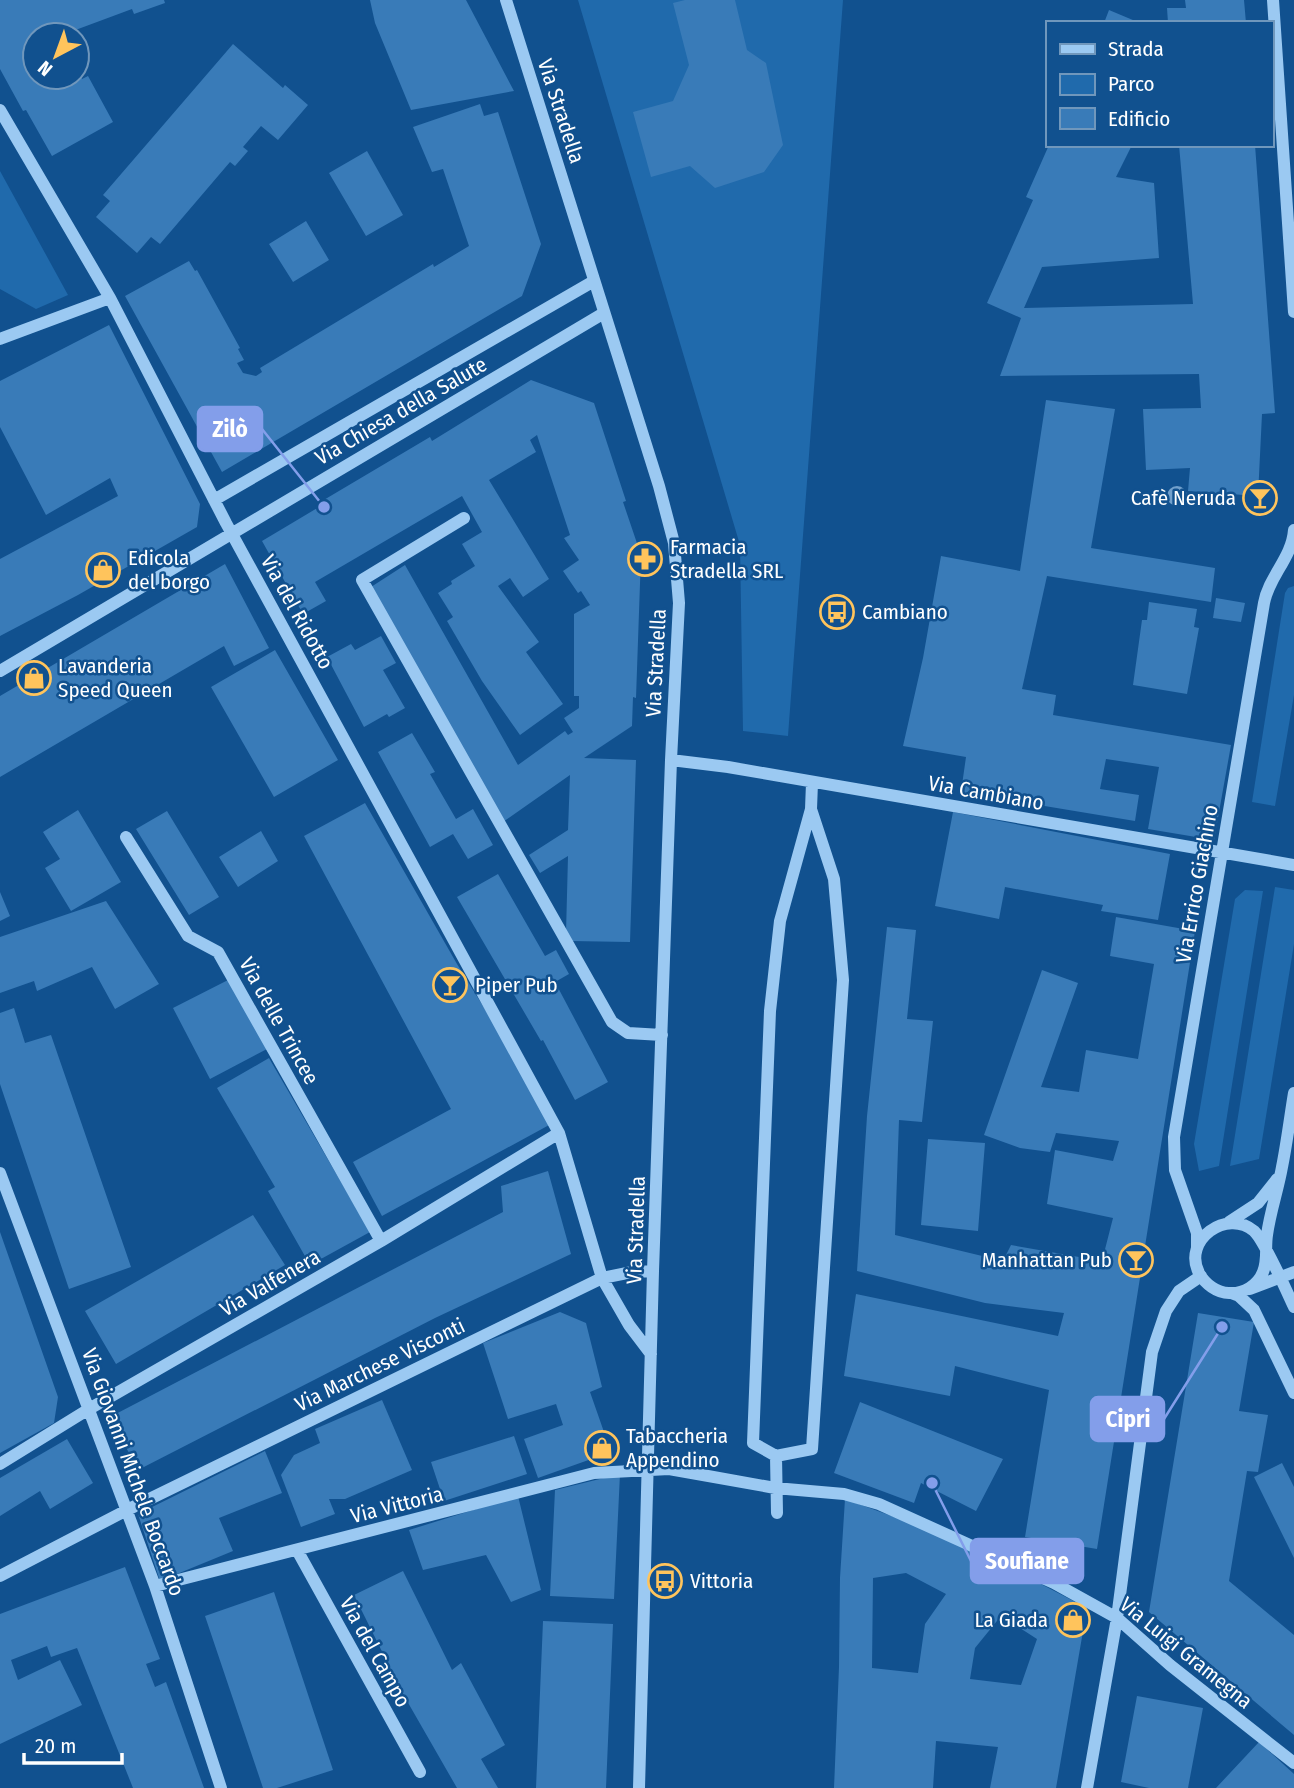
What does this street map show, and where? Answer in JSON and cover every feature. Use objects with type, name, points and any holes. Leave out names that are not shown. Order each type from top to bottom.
[{"type":"street","name":"Via Stradella","points":[[506,0],[659,485],[674,543],[679,603],[653,1271],[649,1469]]},
{"type":"street","points":[[1273,0],[1283,164],[1291,224],[1294,312]]},
{"type":"street","name":"Via del Ridotto","points":[[0,110],[110,298],[214,500],[559,1133],[602,1278],[629,1325],[651,1354]]},
{"type":"street","name":"Via Chiesa della Salute","points":[[214,500],[594,281]]},
{"type":"street","points":[[1,336],[110,298]]},
{"type":"street","name":"Via Chiesa della Salute","points":[[0,670],[604,313]]},
{"type":"street","points":[[464,518],[362,580],[612,1022],[628,1033],[662,1035]]},
{"type":"street","name":"Via Errico Giachino","points":[[1201,1276],[1196,1259],[1197,1233],[1175,1170],[1174,1137],[1266,591],[1269,582],[1287,557],[1294,530]]},
{"type":"street","name":"Via Cambiano","points":[[671,760],[716,765],[1294,865]]},
{"type":"street","points":[[811,809],[834,879],[843,979],[812,1449],[776,1456],[753,1443],[770,1011],[780,921],[811,809],[812,783]]},
{"type":"street","name":"Via delle Trincee","points":[[126,836],[188,936],[218,952],[381,1241]]},
{"type":"street","points":[[1246,1290],[1263,1274],[1266,1263],[1266,1237],[1282,1166],[1294,1093]]},
{"type":"street","name":"Via Valfenera","points":[[0,1464],[89,1409],[381,1241],[559,1133]]},
{"type":"street","points":[[1197,1248],[1210,1229],[1238,1218],[1258,1203],[1276,1181],[1282,1166]]},
{"type":"street","name":"Via Giovanni Michele Boccardo","points":[[0,1173],[155,1586],[221,1788]]},
{"type":"street","points":[[1225,1224],[1244,1225],[1254,1231],[1294,1307]]},
{"type":"street","name":"Via Marchese Visconti","points":[[127,1510],[602,1278],[653,1271]]},
{"type":"street","points":[[1230,1293],[1280,1279],[1294,1272]]},
{"type":"street","points":[[1087,1788],[1117,1618],[1152,1352],[1166,1311],[1179,1291],[1201,1276],[1213,1288],[1240,1296],[1254,1310],[1294,1393]]},
{"type":"street","points":[[776,1456],[777,1513]]},
{"type":"street","points":[[639,1788],[649,1469]]},
{"type":"street","name":"Via Luigi Gramegna","points":[[649,1469],[691,1472],[775,1488],[844,1494],[879,1504],[1054,1583],[1117,1618],[1170,1665],[1294,1763]]},
{"type":"street","name":"Via Vittoria","points":[[155,1586],[594,1473],[649,1469]]},
{"type":"street","points":[[0,1576],[127,1510]]},
{"type":"street","name":"Via del Campo","points":[[297,1550],[420,1772]]},
{"type":"green space","points":[[578,0],[843,0],[788,736],[743,731],[740,545]]},
{"type":"green space","points":[[0,171],[68,295],[36,309],[0,289]]},
{"type":"green space","points":[[1294,586],[1294,695],[1275,806],[1252,802],[1285,593],[1288,588]]},
{"type":"green space","points":[[1275,887],[1294,890],[1294,944],[1259,1159],[1230,1166]]},
{"type":"green space","points":[[1245,890],[1263,891],[1219,1166],[1199,1171],[1194,1144],[1235,899]]},
{"type":"building","points":[[0,0],[164,0],[165,3],[134,14],[132,9],[91,24],[91,21],[21,21],[21,91],[91,91],[91,82],[113,122],[52,156],[0,69]]},
{"type":"building","points":[[370,0],[466,0],[514,91],[411,110],[375,23]]},
{"type":"building","points":[[685,0],[735,0],[747,50],[766,63],[783,145],[764,172],[715,188],[690,166],[651,177],[633,112],[673,101],[689,65],[673,3]]},
{"type":"building","points":[[1185,0],[1244,0],[1246,21],[1168,21],[1167,8],[1186,8]]},
{"type":"building","points":[[1109,10],[1135,21],[1105,21]]},
{"type":"building","points":[[233,44],[283,88],[285,85],[308,105],[278,140],[261,126],[243,147],[248,151],[235,166],[230,162],[160,244],[151,237],[137,253],[96,217],[110,201],[103,195]]},
{"type":"building","points":[[480,104],[484,116],[498,112],[541,244],[522,296],[222,472],[125,296],[189,261],[195,271],[197,270],[240,348],[238,349],[244,360],[237,363],[243,373],[256,376],[262,372],[260,368],[433,264],[434,267],[469,246],[443,169],[432,172],[413,127]]},
{"type":"building","points":[[1048,147],[1131,147],[1116,177],[1154,183],[1159,258],[1042,267],[1024,308],[1193,304],[1179,147],[1255,147],[1275,413],[1262,414],[1258,496],[1188,491],[1190,468],[1146,470],[1143,409],[1201,408],[1199,374],[1000,376],[1021,318],[987,303],[1033,200],[1026,197]]},
{"type":"building","points":[[367,151],[403,215],[366,236],[329,173]]},
{"type":"building","points":[[306,221],[329,260],[293,282],[269,244]]},
{"type":"building","points":[[109,325],[200,504],[197,527],[0,636],[0,559],[118,496],[110,478],[46,515],[0,427],[0,381]]},
{"type":"building","points":[[531,380],[594,403],[641,555],[636,698],[633,697],[632,726],[584,758],[636,760],[630,942],[571,941],[566,933],[568,856],[540,873],[529,855],[568,830],[570,775],[503,822],[371,587],[405,565],[518,765],[565,731],[568,735],[573,732],[564,718],[579,708],[579,696],[574,696],[574,614],[590,605],[563,571],[579,560],[564,538],[570,535],[537,435],[530,440],[536,452],[489,480],[549,579],[523,597],[510,578],[498,586],[539,642],[526,652],[563,704],[520,735],[482,681],[447,621],[453,617],[438,593],[475,566],[462,544],[482,532],[462,496],[315,582],[326,601],[303,614],[262,541],[319,507],[317,504],[430,437],[432,441]]},
{"type":"building","points":[[1046,400],[1115,409],[1091,548],[1215,568],[1211,602],[1047,576],[1022,689],[1056,695],[1053,715],[1231,745],[1214,840],[1148,829],[1159,767],[1106,759],[1100,789],[1139,795],[1135,821],[961,792],[966,757],[903,746],[923,658],[941,556],[1020,571]]},
{"type":"building","points":[[225,564],[269,648],[234,666],[224,646],[0,777],[0,696]]},
{"type":"building","points":[[1216,598],[1245,603],[1241,622],[1213,618]]},
{"type":"building","points":[[1149,602],[1197,609],[1194,627],[1199,628],[1187,694],[1133,685],[1142,620],[1147,620]]},
{"type":"building","points":[[381,636],[396,663],[383,670],[405,708],[389,717],[387,714],[364,727],[327,657],[351,644],[355,650]]},
{"type":"building","points":[[275,650],[338,760],[274,797],[211,687]]},
{"type":"building","points":[[412,733],[435,772],[430,774],[456,819],[473,809],[493,845],[468,859],[453,834],[430,847],[378,752]]},
{"type":"building","points":[[365,803],[457,964],[517,1061],[551,1124],[382,1216],[353,1162],[451,1109],[304,836]]},
{"type":"building","points":[[78,810],[121,882],[71,911],[45,868],[60,859],[43,832]]},
{"type":"building","points":[[167,811],[219,897],[189,915],[136,829]]},
{"type":"building","points":[[953,812],[1170,854],[1158,920],[1101,911],[1103,905],[1005,887],[999,919],[935,906]]},
{"type":"building","points":[[261,831],[278,861],[238,887],[219,857]]},
{"type":"building","points":[[498,874],[545,956],[556,950],[569,974],[555,982],[608,1082],[575,1100],[543,1040],[541,1041],[457,897]]},
{"type":"building","points":[[0,892],[10,916],[0,921]]},
{"type":"building","points":[[106,901],[159,984],[115,1009],[92,967],[37,991],[34,981],[0,993],[0,937]]},
{"type":"building","points":[[1116,917],[1195,931],[1097,1549],[1025,1537],[1049,1390],[955,1366],[950,1396],[844,1376],[856,1294],[1058,1336],[1064,1313],[985,1303],[857,1271],[867,1116],[887,927],[916,930],[907,1019],[933,1021],[922,1122],[899,1120],[895,1235],[1003,1261],[1011,1245],[1102,1261],[1113,1218],[1047,1204],[1055,1150],[1113,1161],[1119,1141],[1056,1133],[1050,1152],[1020,1148],[984,1135],[1042,970],[1078,983],[1041,1087],[1079,1092],[1086,1050],[1138,1059],[1154,964],[1110,956]]},
{"type":"building","points":[[230,979],[267,1049],[210,1079],[173,1008]]},
{"type":"building","points":[[14,1008],[25,1043],[51,1035],[131,1267],[69,1289],[0,1084],[0,1013]]},
{"type":"building","points":[[269,1058],[370,1232],[310,1265],[268,1191],[275,1187],[217,1088]]},
{"type":"building","points":[[928,1139],[985,1143],[978,1231],[921,1225]]},
{"type":"building","points":[[548,1171],[571,1254],[435,1318],[138,1470],[110,1417],[503,1212],[501,1186]]},
{"type":"building","points":[[253,1215],[285,1265],[116,1364],[85,1311]]},
{"type":"building","points":[[0,1232],[58,1397],[54,1423],[0,1453]]},
{"type":"building","points":[[560,1312],[586,1323],[602,1387],[590,1392],[611,1452],[538,1478],[524,1439],[563,1425],[556,1404],[508,1419],[483,1343]]},
{"type":"building","points":[[1198,1313],[1254,1322],[1239,1411],[1268,1415],[1258,1472],[1247,1471],[1229,1581],[1294,1635],[1294,1735],[1149,1612]]},
{"type":"building","points":[[382,1400],[412,1470],[345,1499],[329,1499],[335,1514],[301,1527],[281,1475],[294,1455],[320,1443],[315,1429]]},
{"type":"building","points":[[860,1402],[1003,1459],[976,1511],[921,1483],[914,1503],[834,1473]]},
{"type":"building","points":[[514,1436],[527,1474],[444,1501],[431,1462]]},
{"type":"building","points":[[67,1439],[93,1483],[50,1509],[40,1491],[0,1516],[0,1478]]},
{"type":"building","points":[[265,1451],[282,1493],[219,1518],[233,1551],[160,1581],[138,1514]]},
{"type":"building","points":[[1282,1463],[1294,1487],[1294,1558],[1254,1477]]},
{"type":"building","points":[[620,1474],[614,1599],[550,1596],[555,1490]]},
{"type":"building","points":[[518,1496],[541,1590],[511,1602],[486,1555],[423,1570],[409,1530]]},
{"type":"building","points":[[845,1499],[908,1522],[997,1561],[1087,1608],[1056,1788],[990,1788],[998,1747],[936,1741],[933,1788],[834,1788]],"holes":[[[906,1573],[946,1594],[925,1624],[918,1673],[872,1668],[873,1578]],[[1001,1616],[1037,1639],[1021,1685],[970,1679],[975,1648]]]},
{"type":"building","points":[[125,1567],[160,1659],[146,1664],[155,1687],[166,1682],[204,1788],[133,1788],[77,1648],[51,1657],[47,1646],[11,1660],[18,1680],[60,1660],[82,1705],[0,1744],[0,1614]]},
{"type":"building","points":[[403,1571],[452,1670],[461,1663],[505,1745],[481,1759],[498,1788],[457,1788],[403,1694],[354,1595]]},
{"type":"building","points":[[274,1592],[333,1770],[277,1788],[263,1788],[205,1616]]},
{"type":"building","points":[[543,1621],[613,1624],[606,1788],[536,1788]]},
{"type":"building","points":[[1137,1696],[1203,1708],[1188,1788],[1149,1788],[1121,1782]]},
{"type":"building","points":[[1259,1742],[1294,1774],[1294,1788],[1216,1788]]},
{"type":"place","name":"Cafè Neruda","points":[[1260,498]]},
{"type":"place","name":"Zilò","points":[[324,507]]},
{"type":"place","name":"Farmacia Stradella SRL","points":[[645,559]]},
{"type":"place","name":"Edicola del borgo","points":[[103,570]]},
{"type":"place","name":"Cambiano","points":[[837,612]]},
{"type":"place","name":"Lavanderia Speed Queen","points":[[34,678]]},
{"type":"place","name":"Piper Pub","points":[[450,985]]},
{"type":"place","name":"Manhattan Pub","points":[[1136,1260]]},
{"type":"place","name":"Cipri","points":[[1222,1327]]},
{"type":"place","name":"Tabaccheria Appendino","points":[[602,1448]]},
{"type":"place","name":"Soufiane","points":[[932,1483]]},
{"type":"place","name":"Vittoria","points":[[665,1581]]},
{"type":"place","name":"La Giada","points":[[1073,1620]]}]
